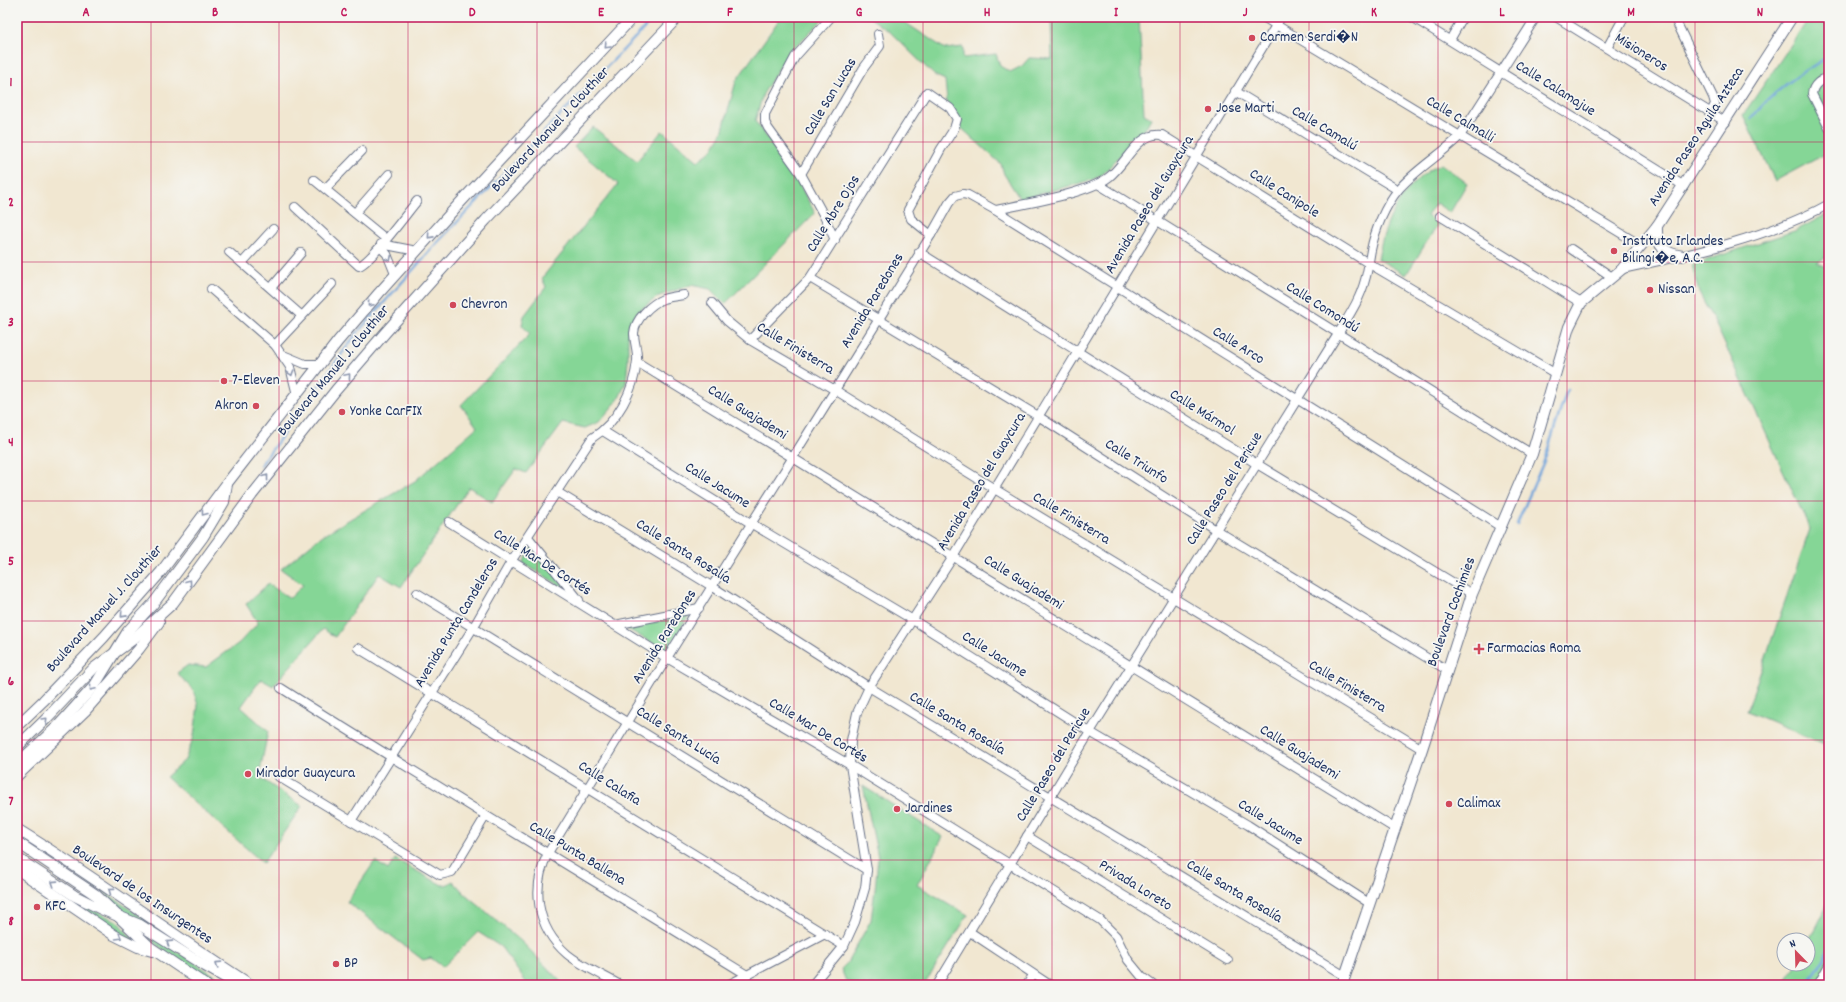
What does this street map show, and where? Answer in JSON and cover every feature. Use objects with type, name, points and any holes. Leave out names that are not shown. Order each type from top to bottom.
[{"type":"main road","name":"Boulevard Manuel J. Clouthier","points":[[17,726],[43,701],[128,610],[161,572],[228,482],[297,394],[395,274],[633,17]]},
{"type":"main road","name":"Boulevard Manuel J. Clouthier","points":[[17,746],[46,719],[94,668],[142,632],[173,603],[280,460],[336,390],[389,328],[472,235],[678,17]]},
{"type":"main road","name":"Avenida Paseo Aguila Azteca","points":[[1622,269],[1658,226],[1792,17]]},
{"type":"main road","points":[[1658,226],[1657,236],[1660,246],[1672,254],[1683,256]]},
{"type":"main road","name":"Boulevard Cochimies","points":[[1343,981],[1422,749],[1472,594],[1532,454],[1569,327],[1581,303],[1622,269]]},
{"type":"main road","points":[[17,764],[57,727],[95,685],[128,631],[153,604],[206,532],[224,502],[228,482]]},
{"type":"main road","points":[[17,776],[85,711],[139,649],[173,603]]},
{"type":"main road","name":"Boulevard de los Insurgentes","points":[[17,829],[101,883],[200,952],[251,985]]},
{"type":"main road","name":"Boulevard de los Insurgentes","points":[[17,842],[96,895],[138,938],[206,985]]},
{"type":"main road","points":[[17,858],[75,896],[140,925],[238,985]]},
{"type":"main road","points":[[17,869],[114,934],[138,947],[155,951]]},
{"type":"street","points":[[831,17],[796,57],[765,114],[765,122],[801,174],[823,214],[835,240]]},
{"type":"street","name":"Calle Calmalli","points":[[1263,17],[1642,246]]},
{"type":"street","name":"Avenida Paseo del Guaycura","points":[[812,985],[844,946],[861,905],[866,870],[850,765],[853,726],[869,687],[952,557],[1281,17]]},
{"type":"street","name":"Calle Calamajue","points":[[1412,17],[1684,186]]},
{"type":"street","points":[[1450,40],[1463,17]]},
{"type":"street","name":"Calle Paseo del Pericue","points":[[937,985],[1090,732],[1338,334],[1361,293],[1373,243],[1382,219],[1398,190],[1414,174],[1460,136],[1536,17]]},
{"type":"street","name":"Misioneros","points":[[1556,17],[1726,122]]},
{"type":"street","points":[[1607,48],[1624,17]]},
{"type":"street","name":"Misioneros","points":[[1674,17],[1713,97],[1714,104],[1711,112]]},
{"type":"street","name":"Calle San Lucas","points":[[801,174],[862,69],[880,46],[878,34]]},
{"type":"street","points":[[1829,76],[1817,83],[1812,88],[1812,94],[1829,128]]},
{"type":"street","name":"Calle Abre Ojos","points":[[750,340],[810,278],[927,92],[950,108],[955,114],[957,124],[941,149],[908,210],[911,219],[931,235]]},
{"type":"street","name":"Calle Camalú","points":[[1235,92],[1398,190]]},
{"type":"street","name":"Calle Canipole","points":[[995,210],[1066,194],[1098,184],[1110,176],[1141,142],[1156,134],[1168,138],[1368,263],[1556,374]]},
{"type":"street","points":[[326,188],[362,151]]},
{"type":"street","points":[[355,213],[389,174]]},
{"type":"street","points":[[314,180],[326,188],[355,213],[384,241],[417,251]]},
{"type":"street","name":"Calle Comondú","points":[[1098,184],[1532,454]]},
{"type":"street","name":"Avenida Paredones","points":[[620,985],[567,954],[550,935],[542,918],[538,882],[542,866],[548,853],[667,658],[836,390],[919,252],[931,235],[948,203],[959,194]]},
{"type":"street","name":"Calle Arco","points":[[959,194],[968,195],[995,210],[1500,527]]},
{"type":"street","points":[[294,207],[359,266],[363,264],[384,241],[417,201]]},
{"type":"street","points":[[1622,269],[1683,256],[1784,225],[1829,204]]},
{"type":"street","points":[[1440,216],[1581,303]]},
{"type":"street","points":[[242,263],[273,229]]},
{"type":"street","points":[[384,241],[383,250],[388,254],[395,274]]},
{"type":"street","points":[[1571,249],[1612,277]]},
{"type":"street","points":[[230,252],[302,316]]},
{"type":"street","name":"Calle Mármol","points":[[919,252],[1257,464],[1472,594]]},
{"type":"street","points":[[271,288],[301,253]]},
{"type":"street","name":"Calle Triunfo","points":[[810,278],[878,321],[1038,416],[1216,530],[1447,670]]},
{"type":"street","points":[[275,345],[332,284]]},
{"type":"street","points":[[211,289],[275,345],[290,367],[297,394]]},
{"type":"street","name":"Avenida Punta Candeleros","points":[[351,821],[473,628],[512,560],[592,438],[603,431],[625,402],[632,384],[637,362],[634,332],[642,315],[662,300],[684,295]]},
{"type":"street","name":"Calle Finisterra","points":[[712,303],[727,321],[750,340],[836,390],[993,488],[1422,749]]},
{"type":"street","points":[[280,353],[305,364],[321,364]]},
{"type":"street","name":"Calle Guajademi","points":[[637,362],[1394,828]]},
{"type":"street","name":"Calle Jacume","points":[[603,431],[752,524],[913,620],[1090,732],[1248,825],[1369,902]]},
{"type":"street","name":"Calle Santa Rosalía","points":[[557,492],[713,587],[869,687],[1051,797],[1343,981]]},
{"type":"street","name":"Calle Mar De Cortés","points":[[449,522],[667,658],[850,765],[1107,926],[1122,946],[1128,960],[1142,977],[1153,985]]},
{"type":"street","points":[[528,537],[583,605]]},
{"type":"street","name":"Calle Santa Lucía","points":[[417,593],[866,870]]},
{"type":"street","points":[[615,625],[699,608]]},
{"type":"street","name":"Calle Calafia","points":[[358,648],[589,788],[844,946]]},
{"type":"street","name":"Calle Punta Ballena","points":[[281,688],[391,759],[485,817],[548,853],[747,975]]},
{"type":"street","points":[[279,777],[440,875],[452,872],[485,817]]},
{"type":"street","name":"Privada Loreto","points":[[1027,836],[1228,960]]},
{"type":"street","points":[[970,932],[1050,985]]},
{"type":"street","points":[[728,985],[825,934]]},
{"type":"street","points":[[1818,985],[1829,965]]},
{"type":"street","points":[[1027,985],[1033,975]]},
{"type":"green space","points":[[781,17],[825,17],[787,55],[763,94],[755,121],[793,173],[815,213],[725,304],[710,289],[691,285],[659,296],[637,312],[628,331],[626,383],[618,400],[599,422],[585,428],[563,423],[526,473],[516,469],[492,502],[469,487],[401,587],[379,574],[335,637],[323,629],[273,686],[261,679],[241,707],[268,731],[259,777],[302,806],[263,863],[166,777],[185,760],[194,736],[198,705],[193,690],[177,673],[188,665],[206,667],[239,643],[258,623],[246,604],[268,584],[290,598],[303,585],[281,569],[323,535],[415,481],[477,427],[461,405],[530,334],[522,325],[524,316],[546,287],[542,278],[618,184],[574,147],[593,127],[637,161],[662,131],[698,161],[712,150],[722,133],[736,81]]},
{"type":"green space","points":[[869,17],[903,17],[906,23],[945,49],[963,47],[963,58],[996,54],[1000,66],[1010,72],[1022,66],[1029,58],[1052,59],[1051,17],[1139,17],[1144,114],[1151,118],[1145,129],[1102,175],[1092,180],[1020,199],[1004,174],[1001,164],[957,124],[947,101],[945,80],[934,75],[889,31]]},
{"type":"green space","points":[[1810,17],[1829,17],[1829,152],[1775,181],[1743,115]]},
{"type":"green space","points":[[1441,164],[1467,183],[1450,213],[1436,203],[1427,216],[1438,224],[1406,275],[1378,259],[1385,231],[1398,204],[1406,192],[1428,171]]},
{"type":"green space","points":[[1829,213],[1829,256],[1817,262],[1829,269],[1829,746],[1747,711],[1810,529],[1716,325],[1699,293],[1692,265],[1797,230]]},
{"type":"green space","points":[[532,547],[569,591],[523,563]]},
{"type":"green space","points":[[689,615],[666,651],[626,628]]},
{"type":"green space","points":[[863,786],[943,837],[917,885],[968,915],[924,985],[856,985],[846,981],[841,969],[847,963],[871,920],[875,889],[878,857]]},
{"type":"green space","points":[[395,859],[442,885],[446,885],[453,881],[464,893],[522,942],[564,985],[528,985],[501,947],[478,932],[443,967],[431,958],[423,960],[347,902],[375,861],[388,870]]},
{"type":"green space","points":[[75,871],[161,931],[129,916],[106,894],[74,872]]},
{"type":"green space","points":[[1829,900],[1829,965],[1818,985],[1784,985],[1791,972],[1816,972],[1816,932],[1813,932]]},
{"type":"green space","points":[[73,901],[117,921],[135,942],[121,934]]},
{"type":"green space","points":[[144,931],[230,985],[216,985],[155,944]]},
{"type":"waterway","points":[[260,466],[357,333],[436,244],[655,17]]},
{"type":"waterway","points":[[1751,119],[1777,92],[1797,76],[1829,56]]},
{"type":"waterway","points":[[1517,524],[1544,461],[1567,390]]},
{"type":"waterway","points":[[1808,985],[1829,949]]},
{"type":"place","name":"Carmen Serdi�N","points":[[1252,38]]},
{"type":"place","name":"Jose Marti","points":[[1208,109]]},
{"type":"place","name":"Instituto Irlandes Bilingi�e, A.C.","points":[[1614,251]]},
{"type":"place","name":"Nissan","points":[[1650,290]]},
{"type":"place","name":"Chevron","points":[[453,305]]},
{"type":"place","name":"7-Eleven","points":[[224,381]]},
{"type":"place","name":"Akron","points":[[256,406]]},
{"type":"place","name":"Yonke CarFIX","points":[[342,412]]},
{"type":"place","name":"Farmacias Roma","points":[[1479,649]]},
{"type":"place","name":"Mirador Guaycura","points":[[248,774]]},
{"type":"place","name":"Calimax","points":[[1449,804]]},
{"type":"place","name":"Jardines","points":[[897,809]]},
{"type":"place","name":"KFC","points":[[37,907]]},
{"type":"place","name":"BP","points":[[336,964]]}]
